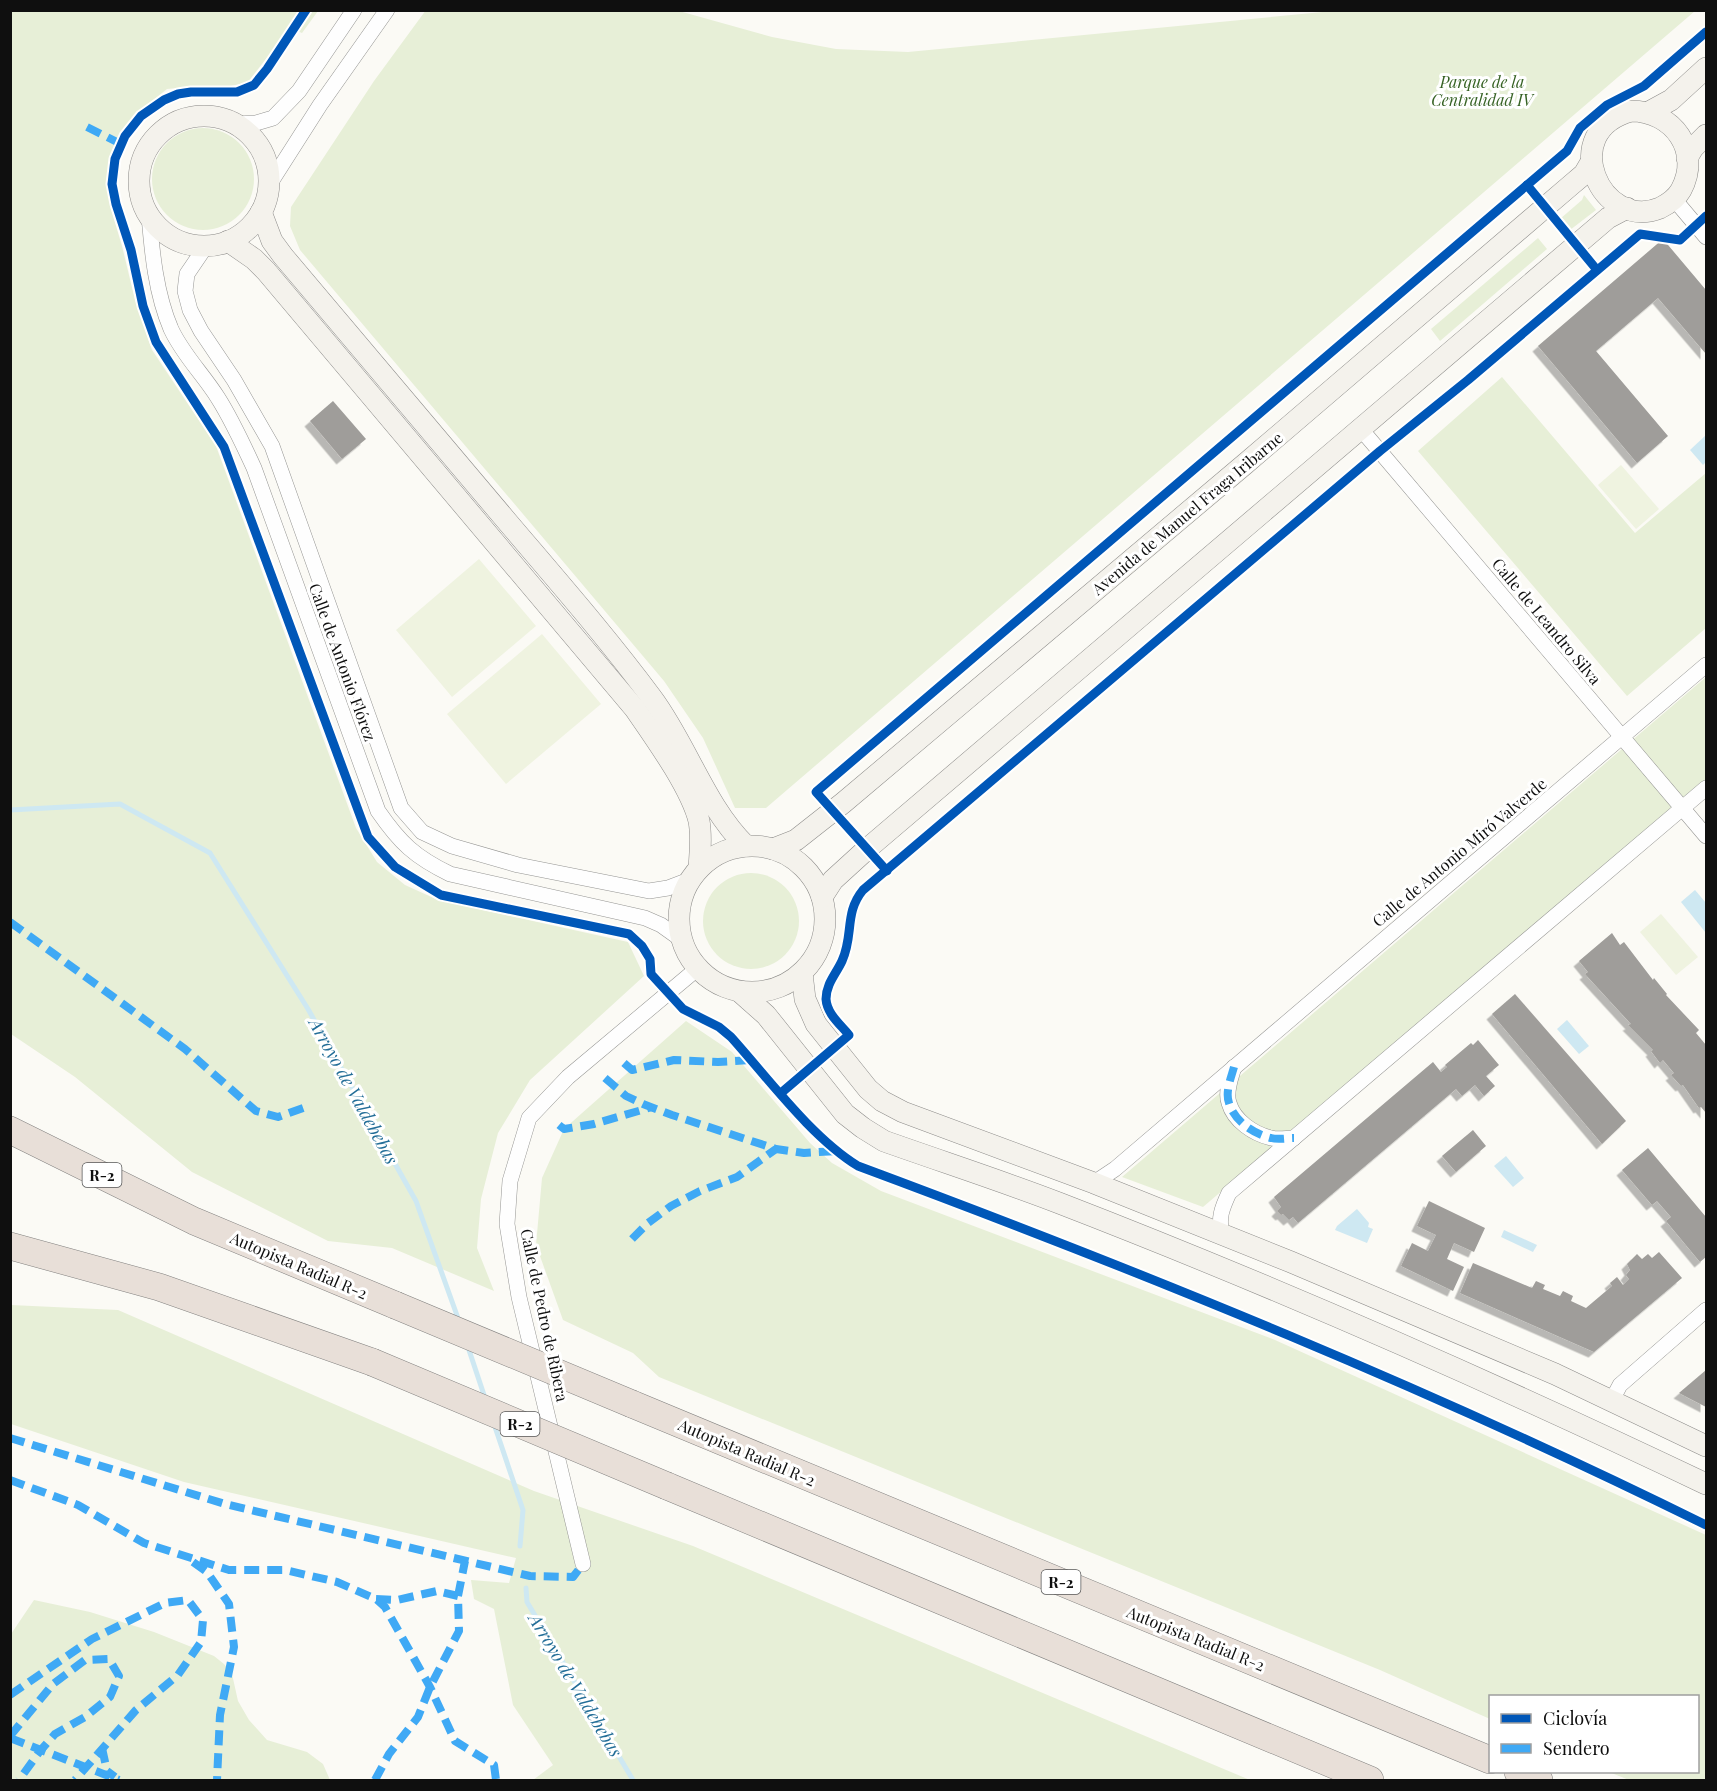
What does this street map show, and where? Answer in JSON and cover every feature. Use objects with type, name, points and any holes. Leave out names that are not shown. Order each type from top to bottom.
[{"type":"highway","name":"Autopista Radial R-2","points":[[10,1130],[194,1221],[1489,1759]]},
{"type":"highway","name":"R-2","points":[[10,1246],[159,1287],[372,1362],[1370,1780]]},
{"type":"highway","points":[[1521,1773],[1539,1780]]},
{"type":"street","points":[[236,124],[256,123],[273,118],[299,91],[354,10]]},
{"type":"street","points":[[269,185],[320,105],[387,10]]},
{"type":"street","points":[[1649,112],[1671,100],[1707,68]]},
{"type":"street","points":[[1631,111],[1649,112],[1668,121],[1676,130],[1683,140],[1687,158],[1686,177],[1681,190],[1674,199],[1654,210],[1643,211],[1627,208],[1614,202],[1604,193],[1597,181],[1591,162],[1591,152],[1601,129],[1611,119],[1631,111]]},
{"type":"street","points":[[208,116],[222,118],[236,124],[250,135],[261,150],[267,167],[269,185],[261,212],[247,230],[228,241],[206,246],[189,244],[173,238],[160,228],[149,215],[142,200],[139,183],[144,158],[157,136],[174,123],[194,117],[208,116]]},
{"type":"street","points":[[1687,158],[1693,148],[1707,135]]},
{"type":"street","name":"Avenida de Manuel Fraga Iribarne","points":[[773,849],[796,840],[819,823],[1425,311],[1584,174],[1591,162]]},
{"type":"street","points":[[1674,199],[1707,237]]},
{"type":"street","points":[[822,897],[833,880],[851,862],[1608,218],[1627,208]]},
{"type":"street","points":[[261,212],[272,241],[283,256],[536,556],[651,698],[675,731],[720,816],[730,831],[746,846]]},
{"type":"street","name":"Calle de Antonio Flórez","points":[[149,215],[158,288],[167,318],[189,360],[217,396],[254,468],[378,811],[395,836],[432,865],[450,874],[645,918],[661,925],[682,940]]},
{"type":"street","points":[[228,241],[254,259],[266,271],[635,709],[658,742],[693,802],[699,822],[701,841],[694,874],[681,899],[678,920],[688,955],[698,968],[708,978],[724,987],[740,992],[768,991],[802,973],[815,957],[823,938],[825,917],[822,897],[811,876],[794,860],[773,849],[746,846],[717,855],[694,874]]},
{"type":"street","name":"Calle de Antonio Flórez","points":[[206,246],[188,274],[185,291],[190,310],[272,446],[401,808],[422,832],[452,846],[518,865],[649,891],[668,888],[694,874]]},
{"type":"street","name":"Calle de Leandro Silva","points":[[1360,428],[1707,836]]},
{"type":"street","name":"Calle de Antonio Miró Valverde","points":[[1094,1183],[1115,1169],[1707,664]]},
{"type":"street","points":[[1222,1234],[1219,1222],[1229,1193],[1707,788]]},
{"type":"street","name":"Calle de Pedro de Ribera","points":[[583,1564],[519,1297],[507,1224],[510,1181],[529,1118],[568,1077],[698,968]]},
{"type":"street","points":[[802,973],[805,999],[816,1024],[868,1089],[882,1101],[903,1112],[1094,1183],[1222,1234],[1544,1369],[1707,1446]]},
{"type":"street","points":[[740,992],[766,1016],[845,1114],[862,1128],[884,1141],[1057,1202],[1298,1299],[1550,1411],[1707,1484]]},
{"type":"street","points":[[1234,1067],[1228,1088],[1228,1103],[1236,1117],[1249,1129],[1271,1138],[1294,1138]]},
{"type":"street","points":[[1612,1400],[1620,1384],[1707,1310]]},
{"type":"green space","name":"Parque de la Centralidad IV","points":[[426,10],[679,11],[772,37],[836,49],[908,52],[1333,11],[1695,11],[766,808],[735,808],[703,738],[664,681],[300,250],[290,226],[291,207],[374,81]]},
{"type":"green space","points":[[10,11],[318,11],[302,33],[290,28],[248,82],[227,87],[200,86],[167,89],[137,113],[117,141],[108,169],[110,206],[135,300],[152,350],[216,446],[356,828],[377,862],[405,885],[438,900],[628,942],[644,976],[530,1080],[498,1133],[481,1199],[477,1248],[494,1291],[392,1248],[328,1241],[192,1172],[75,1077],[11,1034]]},
{"type":"green space","points":[[203,128],[222,132],[239,143],[250,160],[254,179],[250,198],[239,215],[222,226],[203,230],[184,226],[167,215],[156,198],[152,179],[156,160],[167,143],[184,132]]},
{"type":"green space","points":[[1584,195],[1596,210],[1570,230],[1560,219],[1582,200]]},
{"type":"green space","points":[[1538,238],[1547,249],[1440,341],[1431,329]]},
{"type":"green space","points":[[1502,377],[1635,533],[1706,473],[1706,628],[1627,696],[1418,451]]},
{"type":"green space","points":[[1621,465],[1659,509],[1636,529],[1598,485]]},
{"type":"green space","points":[[479,559],[536,626],[452,697],[396,630]]},
{"type":"green space","points":[[542,634],[601,704],[506,784],[447,714]]},
{"type":"green space","points":[[1706,677],[1706,779],[1203,1207],[1122,1177]]},
{"type":"green space","points":[[751,873],[769,877],[785,887],[795,903],[799,921],[795,939],[785,955],[769,965],[751,969],[733,965],[717,955],[707,939],[703,921],[707,903],[717,887],[733,877]]},
{"type":"green space","points":[[1661,914],[1698,957],[1676,975],[1640,932]]},
{"type":"green space","points":[[686,1021],[732,1052],[810,1143],[832,1163],[881,1191],[1275,1340],[1706,1535],[1706,1780],[1629,1780],[1612,1773],[1699,1773],[1699,1695],[1489,1695],[1489,1719],[1380,1670],[659,1377],[633,1353],[563,1320],[536,1245],[542,1178],[564,1129]]},
{"type":"green space","points":[[11,1305],[118,1310],[534,1491],[693,1546],[1250,1780],[533,1780],[553,1765],[513,1705],[494,1609],[474,1599],[471,1580],[509,1583],[516,1558],[184,1482],[11,1424]]},
{"type":"green space","points":[[34,1600],[90,1612],[154,1632],[214,1656],[232,1674],[238,1701],[249,1720],[267,1740],[307,1752],[323,1764],[330,1780],[11,1780],[11,1634]]},
{"type":"water","points":[[1706,435],[1706,462],[1703,465],[1690,450]]},
{"type":"water","points":[[1695,890],[1706,903],[1706,933],[1681,902]]},
{"type":"water","points":[[1567,1020],[1589,1046],[1579,1054],[1557,1029]]},
{"type":"water","points":[[1506,1156],[1524,1178],[1513,1187],[1494,1166]]},
{"type":"water","points":[[1357,1209],[1369,1223],[1368,1227],[1373,1229],[1367,1243],[1335,1230]]},
{"type":"water","points":[[1504,1230],[1537,1245],[1533,1252],[1501,1237]]},
{"type":"building","points":[[1663,239],[1706,290],[1706,354],[1658,298],[1596,351],[1668,436],[1637,463],[1538,346]]},
{"type":"building","points":[[333,401],[366,439],[342,459],[310,421]]},
{"type":"building","points":[[1612,933],[1620,945],[1624,942],[1653,980],[1654,978],[1666,995],[1699,1030],[1696,1033],[1706,1045],[1706,1113],[1701,1107],[1699,1108],[1683,1085],[1681,1086],[1671,1075],[1674,1073],[1663,1060],[1660,1063],[1651,1051],[1653,1050],[1628,1025],[1631,1024],[1585,974],[1588,972],[1579,961]]},
{"type":"building","points":[[1515,994],[1626,1121],[1602,1144],[1492,1014]]},
{"type":"building","points":[[1478,1040],[1499,1065],[1486,1076],[1495,1086],[1484,1096],[1475,1085],[1462,1096],[1456,1089],[1298,1223],[1293,1217],[1289,1220],[1277,1211],[1281,1207],[1274,1197],[1433,1062],[1441,1072],[1447,1067],[1445,1065],[1471,1043],[1473,1045]]},
{"type":"building","points":[[1473,1130],[1486,1146],[1456,1172],[1442,1156]]},
{"type":"building","points":[[1648,1148],[1706,1217],[1706,1257],[1700,1262],[1666,1221],[1671,1217],[1657,1201],[1652,1205],[1622,1170]]},
{"type":"building","points":[[1429,1201],[1485,1228],[1474,1252],[1454,1243],[1447,1259],[1464,1267],[1453,1291],[1401,1266],[1412,1243],[1428,1251],[1436,1235],[1417,1226]]},
{"type":"building","points":[[1659,1252],[1682,1278],[1594,1352],[1460,1293],[1473,1263],[1532,1288],[1536,1281],[1545,1285],[1543,1289],[1560,1296],[1563,1291],[1573,1296],[1571,1301],[1586,1308],[1612,1286],[1610,1283],[1617,1277],[1623,1285],[1629,1279],[1626,1275],[1630,1270],[1627,1264],[1637,1254],[1642,1259],[1648,1254],[1652,1258]]},
{"type":"building","points":[[1706,1370],[1706,1407],[1679,1393]]},
{"type":"waterway","name":"Arroyo de Valdebebas","points":[[10,810],[120,804],[210,853],[308,1009],[416,1201],[459,1321]]},
{"type":"waterway","name":"Arroyo de Valdebebas","points":[[467,1344],[486,1401]]},
{"type":"waterway","name":"Arroyo de Valdebebas","points":[[494,1424],[523,1510],[520,1546]]},
{"type":"waterway","name":"Arroyo de Valdebebas","points":[[526,1588],[527,1602],[633,1780]]},
{"type":"marked path","points":[[87,127],[121,144]]},
{"type":"marked path","points":[[10,922],[185,1049],[256,1111],[278,1117],[306,1107]]},
{"type":"marked path","points":[[624,1063],[632,1070],[674,1060],[718,1062],[752,1060]]},
{"type":"marked path","points":[[1234,1067],[1228,1094],[1235,1116],[1246,1126],[1265,1136],[1277,1139],[1294,1138]]},
{"type":"marked path","points":[[605,1078],[626,1096],[643,1104],[776,1149],[804,1153],[836,1151]]},
{"type":"marked path","points":[[559,1125],[564,1129],[594,1124],[652,1107]]},
{"type":"marked path","points":[[632,1239],[648,1223],[671,1206],[700,1191],[737,1177],[776,1149]]},
{"type":"marked path","points":[[10,1438],[225,1504],[530,1576],[573,1577],[583,1564]]},
{"type":"marked path","points":[[10,1480],[78,1505],[144,1543],[229,1570],[285,1570],[337,1582],[376,1599],[385,1607],[430,1687],[455,1741],[494,1765],[496,1780]]},
{"type":"marked path","points":[[375,1780],[389,1754],[418,1717],[430,1687],[459,1631],[458,1596],[465,1561]]},
{"type":"marked path","points":[[193,1562],[207,1572],[229,1604],[234,1647],[220,1715],[217,1780]]},
{"type":"marked path","points":[[376,1599],[397,1600],[437,1591],[458,1596]]},
{"type":"marked path","points":[[10,1695],[92,1639],[165,1603],[188,1600],[203,1620],[201,1642],[178,1675],[136,1710],[75,1780]]},
{"type":"marked path","points":[[10,1736],[53,1684],[85,1660],[109,1659],[119,1676],[110,1697],[85,1717],[55,1734],[19,1780]]},
{"type":"marked path","points":[[10,1738],[119,1780]]},
{"type":"marked path","points":[[102,1748],[107,1771],[115,1777]]},
{"type":"cycle path","points":[[306,10],[254,85],[237,92],[178,94],[164,100],[141,116],[125,136],[115,159],[112,184],[131,250],[143,306],[156,342],[224,447],[368,837],[395,867],[441,895],[629,934],[642,946],[650,959],[651,974],[683,1009],[719,1027],[731,1037],[807,1123],[858,1166],[1073,1248],[1287,1335],[1498,1427],[1706,1525]]},
{"type":"cycle path","points":[[887,871],[816,792],[1567,151],[1580,128],[1607,105],[1644,86],[1706,32]]},
{"type":"cycle path","points":[[1527,185],[1597,270]]},
{"type":"cycle path","points":[[781,1093],[849,1035],[834,1018],[827,1004],[826,994],[846,951],[853,907],[863,890],[1380,451],[1468,380],[1640,234],[1680,240],[1706,216]]}]
